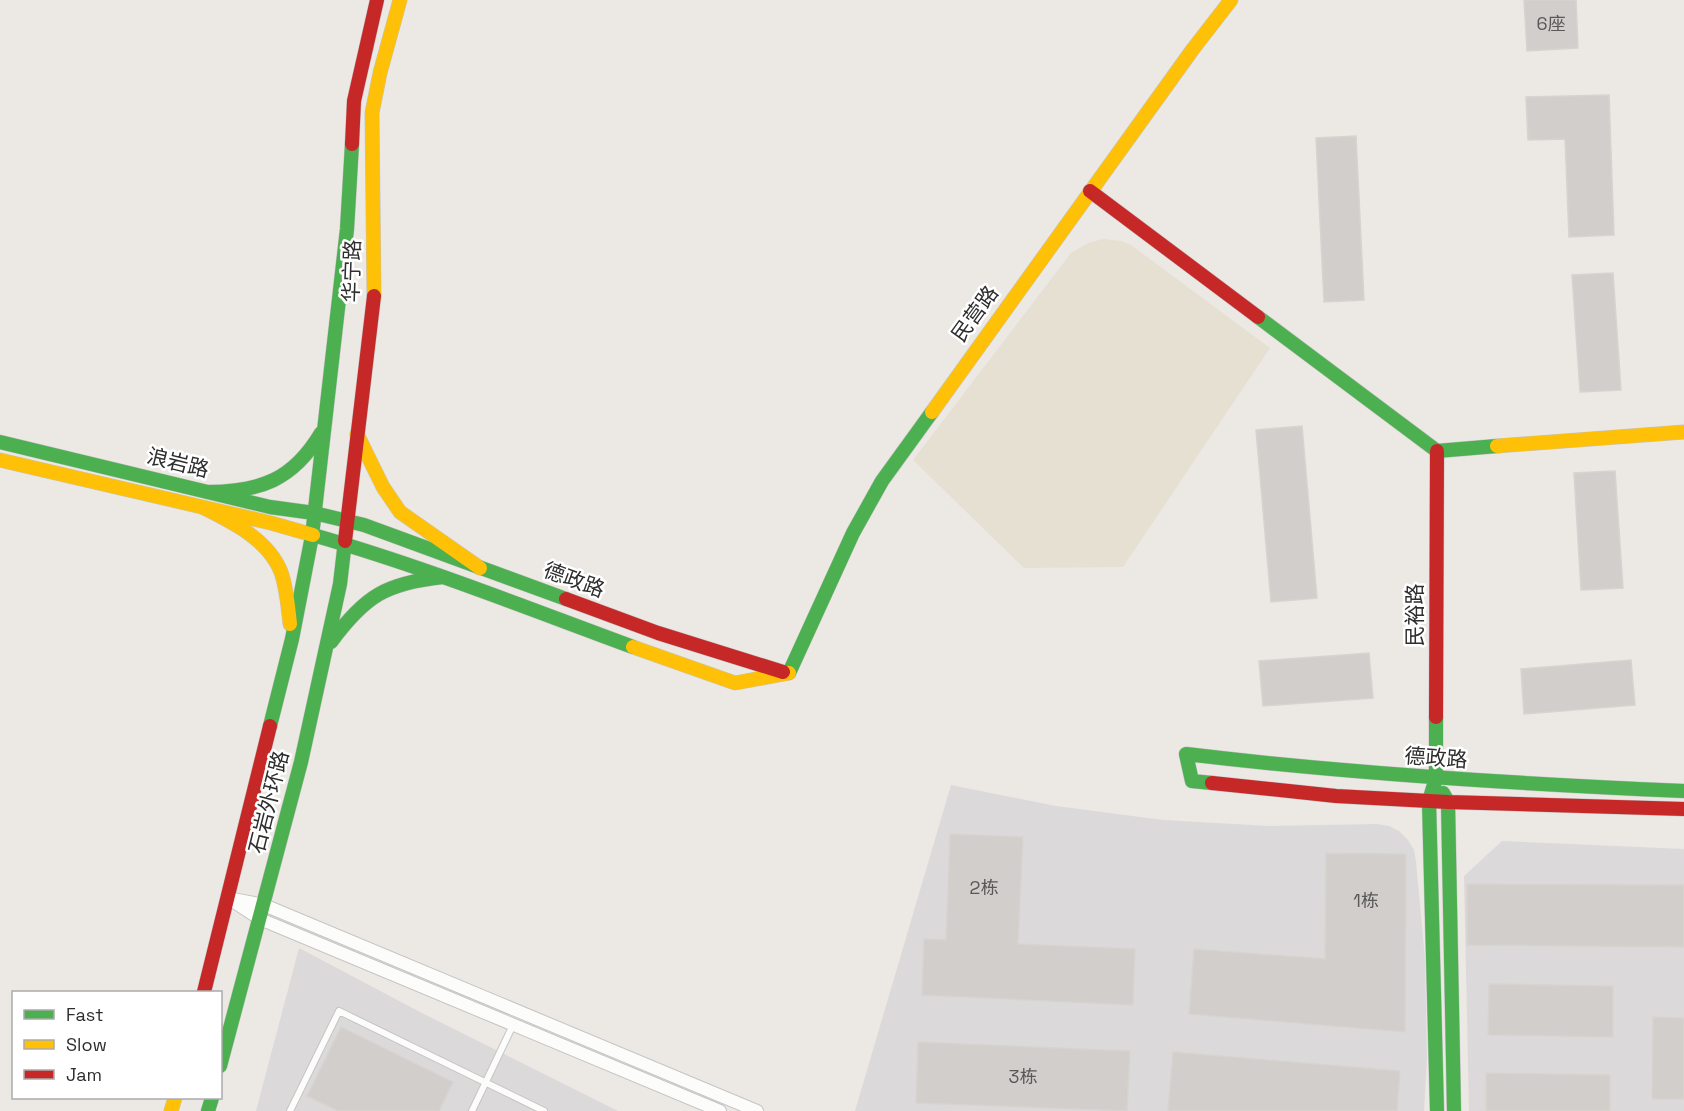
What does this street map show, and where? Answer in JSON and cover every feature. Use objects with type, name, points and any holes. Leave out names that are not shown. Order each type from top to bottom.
[{"type":"main road","name":"华宁路","points":[[312,536],[347,229],[354,101],[377,0]]},
{"type":"main road","name":"华宁路","points":[[343,545],[375,287],[372,113],[380,73],[400,0]]},
{"type":"main road","name":"民营路","points":[[789,674],[848,543],[882,481],[1230,0]]},
{"type":"main road","points":[[1090,191],[1437,451],[1684,432]]},
{"type":"main road","points":[[207,492],[227,493],[249,490],[285,475],[300,464],[314,446],[323,428]]},
{"type":"main road","points":[[357,434],[383,487],[400,513],[480,568]]},
{"type":"main road","name":"浪岩路","points":[[0,442],[270,507],[314,513],[346,521]]},
{"type":"main road","name":"民裕路","points":[[1436,778],[1437,451]]},
{"type":"main road","name":"浪岩路","points":[[0,460],[271,523],[343,545]]},
{"type":"main road","points":[[202,507],[246,532],[265,548],[276,562],[284,583],[292,639]]},
{"type":"main road","name":"德政路","points":[[346,521],[658,633],[789,674]]},
{"type":"main road","name":"石岩外环路","points":[[205,991],[292,639],[312,536]]},
{"type":"main road","name":"德政路","points":[[343,545],[389,557],[642,651],[735,682],[789,674]]},
{"type":"main road","name":"石岩外环路","points":[[222,1059],[301,762],[340,584],[343,545]]},
{"type":"main road","points":[[327,649],[355,611],[374,595],[393,585],[414,579],[443,577]]},
{"type":"main road","name":"德政路","points":[[1684,791],[1502,783],[1324,770],[1186,754],[1192,781],[1336,796],[1448,802],[1684,809]]},
{"type":"main road","points":[[1436,778],[1429,801],[1437,1111]]},
{"type":"main road","points":[[1436,778],[1448,802],[1454,1111]]},
{"type":"street","points":[[228,898],[757,1111]]},
{"type":"street","points":[[262,912],[514,1024],[720,1111]]},
{"type":"lane","points":[[290,1111],[339,1011],[544,1111]]},
{"type":"lane","points":[[472,1111],[514,1024]]},
{"type":"shaded area","points":[[1104,239],[1131,245],[1270,348],[1123,567],[1024,568],[913,460],[1071,253],[1090,242]]},
{"type":"shaded area","points":[[951,785],[1056,806],[1163,820],[1270,826],[1377,824],[1399,831],[1414,850],[1425,959],[1427,1058],[1424,1111],[855,1111]]},
{"type":"shaded area","points":[[1502,841],[1684,849],[1684,1111],[1469,1111],[1464,876]]},
{"type":"shaded area","points":[[299,948],[422,1013],[618,1111],[256,1111]]},
{"type":"building","points":[[1524,0],[1576,0],[1578,48],[1527,51]]},
{"type":"building","points":[[1609,95],[1614,235],[1569,237],[1565,139],[1528,140],[1526,97]]},
{"type":"building","points":[[1356,136],[1364,300],[1324,302],[1316,138]]},
{"type":"building","points":[[1613,273],[1621,390],[1580,392],[1572,275]]},
{"type":"building","points":[[1302,426],[1317,598],[1271,602],[1256,430]]},
{"type":"building","points":[[1615,471],[1623,588],[1581,590],[1574,473]]},
{"type":"building","points":[[1369,653],[1373,698],[1263,706],[1259,661]]},
{"type":"building","points":[[1631,660],[1635,705],[1524,714],[1521,669]]},
{"type":"building","points":[[950,834],[1023,837],[1018,944],[1135,949],[1133,1005],[922,995],[924,939],[946,940]]},
{"type":"building","points":[[1326,853],[1406,854],[1405,1032],[1189,1014],[1194,949],[1325,959]]},
{"type":"building","points":[[1467,884],[1684,885],[1684,947],[1467,945]]},
{"type":"building","points":[[1489,984],[1613,986],[1613,1037],[1488,1035]]},
{"type":"building","points":[[1653,1017],[1684,1018],[1684,1099],[1652,1099]]},
{"type":"building","points":[[341,1027],[453,1082],[439,1111],[338,1111],[307,1096]]},
{"type":"building","points":[[918,1042],[1130,1051],[1127,1111],[916,1103]]},
{"type":"building","points":[[1173,1052],[1400,1071],[1397,1111],[1168,1111]]},
{"type":"building","points":[[1486,1073],[1610,1075],[1610,1111],[1486,1111]]},
{"type":"traffic: fast","points":[[270,726],[292,639],[312,536],[347,229],[352,144]]},
{"type":"traffic: fast","points":[[1258,317],[1437,451],[1497,446]]},
{"type":"traffic: fast","points":[[789,673],[853,533],[882,481],[932,412]]},
{"type":"traffic: fast","points":[[207,492],[243,489],[273,480],[299,462],[321,433]]},
{"type":"traffic: fast","points":[[0,442],[270,507],[314,513],[364,525],[566,599]]},
{"type":"traffic: fast","points":[[313,535],[434,574],[633,647]]},
{"type":"traffic: fast","points":[[222,1058],[301,762],[340,584],[345,541]]},
{"type":"traffic: fast","points":[[331,642],[355,613],[378,594],[406,583],[443,577]]},
{"type":"traffic: fast","points":[[1436,717],[1436,778],[1429,801],[1437,1111]]},
{"type":"traffic: fast","points":[[1212,783],[1192,781],[1186,754],[1435,777],[1684,791]]},
{"type":"traffic: fast","points":[[1443,793],[1448,802],[1454,1111]]},
{"type":"traffic: fast","points":[[208,1111],[212,1099]]},
{"type":"traffic: slow","points":[[374,296],[372,113],[380,73],[400,0]]},
{"type":"traffic: slow","points":[[932,412],[1193,49],[1231,0]]},
{"type":"traffic: slow","points":[[1497,446],[1684,432]]},
{"type":"traffic: slow","points":[[357,434],[383,487],[400,512],[480,568]]},
{"type":"traffic: slow","points":[[0,460],[271,523],[313,535]]},
{"type":"traffic: slow","points":[[202,507],[248,533],[275,560],[283,578],[290,624]]},
{"type":"traffic: slow","points":[[633,647],[735,683],[789,673]]},
{"type":"traffic: slow","points":[[171,1111],[175,1099]]},
{"type":"traffic: jam","points":[[352,144],[354,101],[377,0]]},
{"type":"traffic: jam","points":[[1090,191],[1258,317]]},
{"type":"traffic: jam","points":[[345,541],[374,296]]},
{"type":"traffic: jam","points":[[1436,717],[1437,451]]},
{"type":"traffic: jam","points":[[566,599],[658,633],[783,672]]},
{"type":"traffic: jam","points":[[204,991],[270,726]]},
{"type":"traffic: jam","points":[[1212,783],[1336,796],[1448,802],[1684,809]]}]
